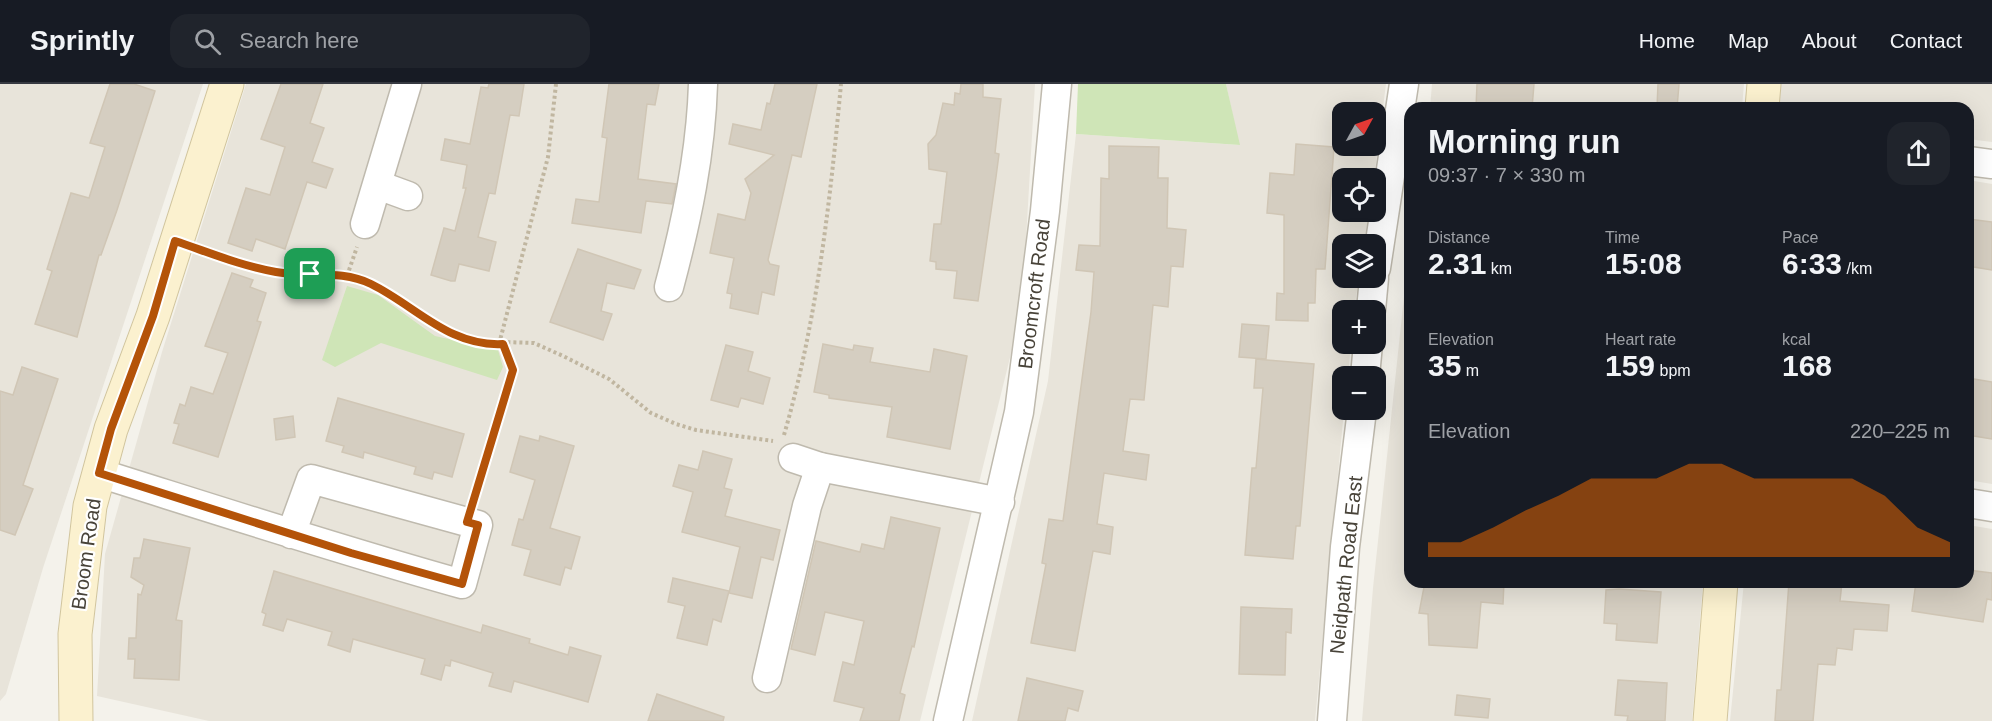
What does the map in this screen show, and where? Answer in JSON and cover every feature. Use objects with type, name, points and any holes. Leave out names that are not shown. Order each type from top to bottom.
[{"type":"street","name":"Broom Road","points":[[76,721],[77,609],[87,523],[111,429],[153,316],[175,241],[227,84]]},
{"type":"street","points":[[365,224],[407,84]]},
{"type":"street","points":[[668,286],[690,207],[702,113],[703,84]]},
{"type":"street","name":"Broomcroft Road","points":[[948,721],[1019,412],[1043,222],[1057,84]]},
{"type":"street","points":[[1381,234],[1404,84]]},
{"type":"street","points":[[1762,102],[1764,84]]},
{"type":"street","points":[[1974,162],[1992,164]]},
{"type":"street","points":[[378,185],[408,196]]},
{"type":"street","name":"Neidpath Road East","points":[[1332,721],[1345,548],[1361,420]]},
{"type":"street","points":[[793,458],[820,467],[1000,502]]},
{"type":"street","points":[[767,678],[807,506],[820,467]]},
{"type":"street","points":[[99,473],[291,534],[462,584],[478,525],[310,479],[291,534]]},
{"type":"street","points":[[1974,504],[1992,507]]},
{"type":"street","points":[[1710,721],[1721,588]]},
{"type":"path","points":[[467,522],[513,370],[501,344],[548,157],[556,84]]},
{"type":"path","points":[[175,241],[238,263],[278,273],[337,273],[370,284],[449,333],[473,341],[501,344],[534,343],[609,379],[651,413],[676,424],[696,430],[782,442],[799,382],[809,333],[823,246],[841,84]]},
{"type":"shaded area","points":[[0,84],[203,84],[43,568],[6,694],[0,701]]},
{"type":"shaded area","points":[[246,84],[1035,84],[1022,309],[920,721],[209,721],[97,696],[105,554],[162,352]]},
{"type":"shaded area","points":[[1226,84],[1386,84],[1384,102],[1332,102],[1332,156],[1377,156],[1375,168],[1332,168],[1332,222],[1367,222],[1366,234],[1332,234],[1332,288],[1357,288],[1356,300],[1332,300],[1332,354],[1350,354],[1349,366],[1332,366],[1332,420],[1343,420],[1315,721],[972,721],[1048,381],[1076,134],[1239,145]]},
{"type":"shaded area","points":[[1432,84],[1744,84],[1742,102],[1430,102]]},
{"type":"shaded area","points":[[1781,84],[1992,84],[1992,142],[1974,140],[1974,102],[1780,102]]},
{"type":"shaded area","points":[[1974,181],[1992,184],[1992,484],[1974,481]]},
{"type":"shaded area","points":[[1404,296],[1404,588],[1703,588],[1692,721],[1362,721],[1373,588]]},
{"type":"shaded area","points":[[1974,526],[1992,529],[1992,721],[1730,721],[1743,588],[1974,588]]},
{"type":"green space","points":[[1078,84],[1226,84],[1240,145],[1076,134]]},
{"type":"green space","points":[[347,286],[378,295],[435,336],[498,350],[503,367],[497,380],[381,343],[335,367],[322,360]]},
{"type":"building","points":[[110,84],[134,84],[155,91],[117,210],[101,255],[99,255],[77,337],[35,324],[52,271],[47,269],[71,193],[89,198],[105,147],[90,143]]},
{"type":"building","points":[[281,84],[323,84],[310,123],[324,128],[312,162],[333,169],[326,188],[307,182],[285,249],[256,239],[252,251],[228,243],[246,188],[270,195],[285,147],[261,139]]},
{"type":"building","points":[[489,84],[524,84],[519,116],[510,115],[495,194],[489,193],[478,237],[496,242],[489,271],[459,264],[455,281],[451,281],[431,275],[444,228],[455,231],[466,188],[463,188],[467,165],[441,160],[445,139],[470,144],[481,87],[488,88]]},
{"type":"building","points":[[609,84],[659,84],[655,105],[647,104],[638,179],[676,184],[672,204],[646,201],[641,233],[572,223],[576,199],[599,202],[607,138],[602,137]]},
{"type":"building","points":[[775,84],[817,84],[801,157],[792,155],[768,260],[770,264],[779,266],[774,295],[762,292],[758,314],[730,308],[732,294],[727,293],[734,258],[710,253],[718,214],[745,220],[751,193],[745,179],[774,155],[729,144],[733,124],[761,130],[767,103],[770,104]]},
{"type":"building","points":[[961,84],[983,84],[983,97],[1001,99],[995,153],[999,154],[978,301],[954,298],[957,271],[936,269],[936,262],[930,261],[934,224],[941,224],[947,172],[929,169],[928,144],[936,135],[943,103],[954,105],[955,93],[960,94]]},
{"type":"building","points":[[1477,84],[1534,84],[1532,102],[1476,102]]},
{"type":"building","points":[[1658,84],[1679,84],[1678,102],[1657,102]]},
{"type":"building","points":[[1296,144],[1332,147],[1333,156],[1325,269],[1316,269],[1315,303],[1308,303],[1308,321],[1276,320],[1277,293],[1284,294],[1284,215],[1267,213],[1270,173],[1294,175]]},
{"type":"building","points":[[1109,146],[1159,147],[1158,178],[1168,178],[1167,228],[1186,230],[1183,267],[1171,266],[1168,307],[1153,305],[1144,400],[1130,399],[1123,451],[1149,455],[1146,480],[1104,473],[1097,524],[1113,527],[1110,554],[1093,551],[1075,651],[1031,643],[1046,564],[1042,563],[1049,519],[1063,521],[1091,312],[1094,272],[1076,270],[1079,245],[1100,246],[1101,178],[1109,179]]},
{"type":"building","points":[[1974,220],[1992,222],[1992,270],[1974,267]]},
{"type":"building","points":[[578,249],[641,270],[634,289],[607,283],[601,311],[612,314],[603,340],[550,322]]},
{"type":"building","points":[[232,273],[253,280],[250,287],[266,293],[257,321],[261,322],[218,457],[173,443],[179,424],[174,423],[180,404],[185,406],[191,387],[213,394],[228,353],[205,346]]},
{"type":"building","points":[[1242,324],[1269,326],[1266,359],[1239,357]]},
{"type":"building","points":[[823,344],[853,350],[854,345],[873,348],[870,362],[930,372],[934,349],[967,356],[950,449],[887,437],[892,407],[829,398],[829,395],[814,392]]},
{"type":"building","points":[[726,345],[753,352],[748,371],[770,378],[763,404],[741,398],[738,407],[711,400]]},
{"type":"building","points":[[1256,359],[1314,364],[1300,526],[1296,526],[1293,559],[1245,555],[1252,468],[1256,468],[1263,388],[1254,388]]},
{"type":"building","points":[[22,367],[58,379],[23,485],[33,489],[15,535],[0,530],[0,391],[13,395]]},
{"type":"building","points":[[1974,379],[1992,382],[1992,439],[1974,436]]},
{"type":"building","points":[[338,398],[464,434],[452,477],[434,472],[432,479],[414,474],[416,467],[364,452],[363,458],[342,452],[344,446],[326,441]]},
{"type":"building","points":[[293,416],[295,437],[276,440],[274,419]]},
{"type":"building","points":[[520,436],[539,441],[540,436],[574,446],[550,528],[580,537],[571,569],[565,567],[560,585],[524,575],[531,550],[512,545],[519,519],[523,520],[535,480],[510,472]]},
{"type":"building","points":[[703,451],[732,459],[724,488],[732,490],[725,516],[780,530],[773,560],[761,557],[752,598],[729,593],[740,547],[682,532],[693,492],[673,486],[679,465],[698,470]]},
{"type":"building","points":[[891,517],[940,528],[914,647],[912,646],[900,693],[905,695],[899,721],[860,721],[864,708],[834,701],[843,662],[854,665],[864,621],[825,612],[815,655],[791,649],[816,541],[860,552],[862,544],[884,549]]},
{"type":"building","points":[[144,539],[190,548],[176,620],[182,621],[179,680],[134,678],[135,659],[128,659],[129,638],[136,638],[138,594],[141,595],[144,585],[131,577],[134,558],[140,558]]},
{"type":"building","points":[[274,571],[481,633],[483,625],[530,639],[529,643],[568,655],[570,647],[601,656],[588,702],[514,681],[511,692],[489,686],[493,673],[451,660],[450,666],[445,665],[441,680],[421,674],[425,659],[353,639],[350,652],[328,645],[332,632],[287,619],[283,631],[263,625],[266,614],[262,612]]},
{"type":"building","points":[[1974,571],[1992,573],[1992,600],[1987,599],[1983,622],[1912,611],[1915,588],[1974,588]]},
{"type":"building","points":[[673,578],[729,591],[721,622],[713,619],[707,645],[677,638],[685,606],[668,602]]},
{"type":"building","points":[[1424,588],[1504,588],[1503,604],[1481,602],[1477,648],[1429,645],[1428,614],[1419,613]]},
{"type":"building","points":[[1789,588],[1841,588],[1840,601],[1889,605],[1887,631],[1854,629],[1852,650],[1837,648],[1835,665],[1818,664],[1813,721],[1775,721],[1777,690],[1781,690]]},
{"type":"building","points":[[1606,590],[1661,592],[1657,643],[1616,640],[1617,624],[1604,623]]},
{"type":"building","points":[[1241,607],[1292,609],[1291,633],[1286,632],[1285,675],[1239,674]]},
{"type":"building","points":[[1027,678],[1083,691],[1078,711],[1068,708],[1065,721],[1018,721]]},
{"type":"building","points":[[1618,680],[1667,683],[1665,721],[1627,721],[1628,716],[1615,715]]},
{"type":"building","points":[[657,694],[724,717],[723,721],[648,721]]},
{"type":"building","points":[[1457,695],[1490,699],[1488,718],[1455,715]]},
{"type":"route","points":[[175,241],[238,263],[278,273],[310,274],[337,273],[370,284],[449,333],[473,341],[503,344],[513,370],[467,522],[478,525],[462,584],[351,553],[99,473],[111,429],[153,316],[175,241]]}]
